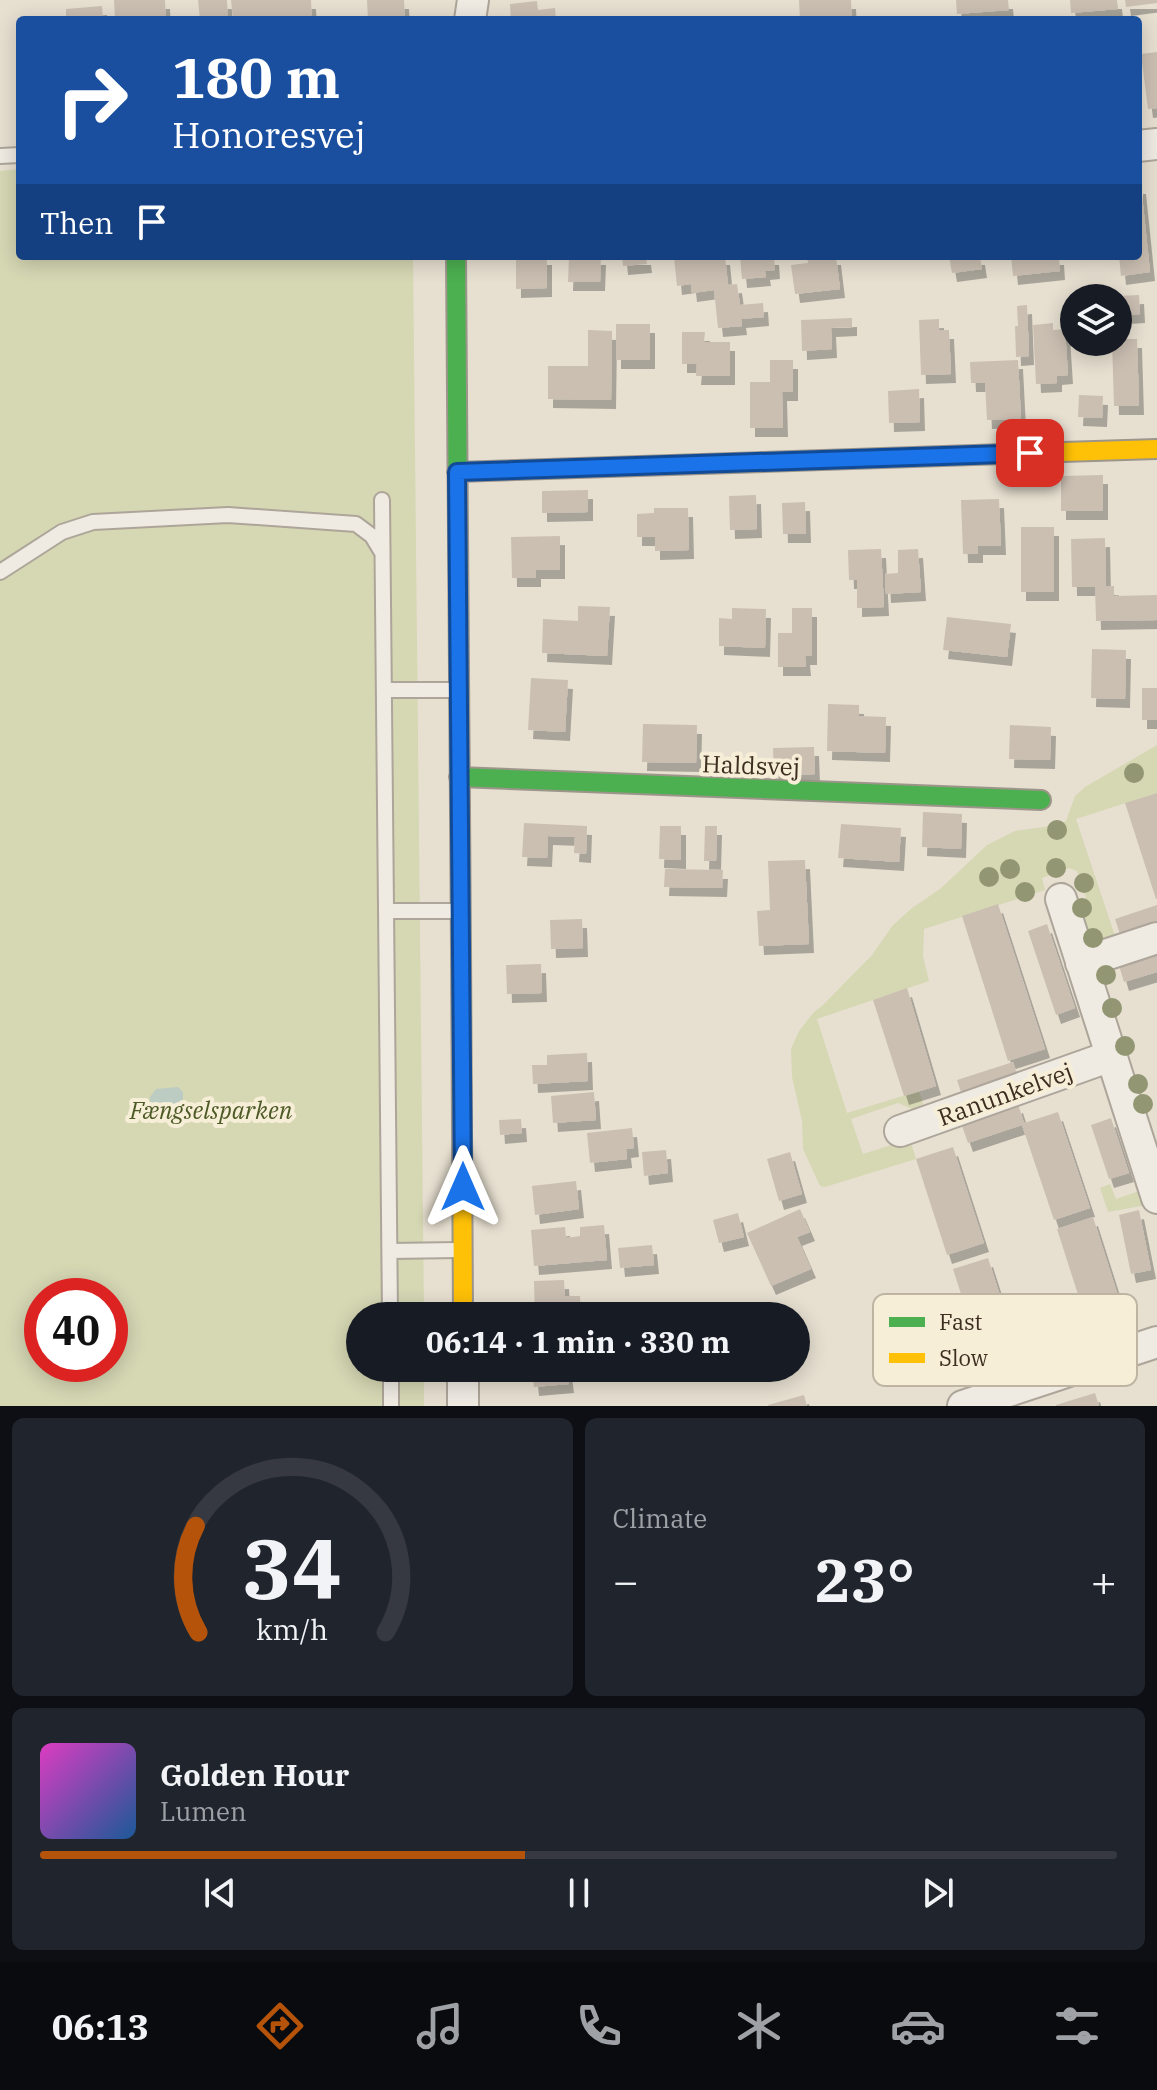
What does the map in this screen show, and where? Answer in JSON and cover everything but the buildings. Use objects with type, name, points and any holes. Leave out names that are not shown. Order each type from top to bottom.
[{"type":"street","points":[[456,260],[463,1302]]},
{"type":"street","points":[[457,472],[1157,449]]},
{"type":"street","name":"Haldsvej","points":[[459,777],[1041,800]]},
{"type":"street","points":[[1061,899],[1157,1195]]},
{"type":"street","points":[[1081,963],[1157,938]]},
{"type":"street","name":"Ranunkelvej","points":[[900,1131],[1111,1056]]},
{"type":"street","points":[[1137,1349],[1157,1342]]},
{"type":"street","points":[[463,1382],[463,1406]]},
{"type":"street","points":[[963,1406],[1024,1386]]},
{"type":"lane","points":[[382,500],[390,1302]]},
{"type":"lane","points":[[0,572],[62,532],[93,522],[228,515],[356,524],[372,536],[382,555]]},
{"type":"lane","points":[[384,690],[458,689]]},
{"type":"lane","points":[[386,911],[461,911]]},
{"type":"lane","points":[[390,1251],[464,1250]]},
{"type":"lane","points":[[391,1382],[391,1406]]},
{"type":"green space","name":"Fængselsparken","points":[[16,169],[16,260],[413,260],[424,1302],[346,1302],[346,1382],[424,1382],[424,1406],[0,1406],[0,171]]},
{"type":"green space","points":[[1157,745],[1157,793],[1076,819],[1116,939],[1101,943],[1087,938],[1079,912],[1086,898],[1077,871],[1069,868],[1042,878],[1045,890],[924,929],[923,956],[929,981],[817,1019],[847,1113],[919,1091],[923,1103],[922,1109],[917,1111],[898,1103],[851,1119],[863,1154],[910,1139],[916,1159],[820,1186],[803,1149],[802,1121],[792,1077],[791,1049],[799,1031],[872,955],[893,925],[940,889],[987,845],[1015,831],[1066,821],[1075,796],[1085,787]]},
{"type":"green space","points":[[1110,1184],[1116,1199],[1142,1190],[1147,1205],[1108,1212],[1100,1188]]},
{"type":"shaded area","points":[[178,1087],[183,1092],[183,1119],[178,1122],[155,1122],[150,1117],[150,1097],[156,1089]]},
{"type":"traffic: fast","points":[[456,260],[461,948]]},
{"type":"traffic: fast","points":[[457,472],[1004,454]]},
{"type":"traffic: fast","points":[[459,777],[1041,800]]},
{"type":"traffic: slow","points":[[1004,454],[1157,449]]},
{"type":"traffic: slow","points":[[461,948],[463,1302]]},
{"type":"route","points":[[463,1187],[457,472],[1030,453]]}]
